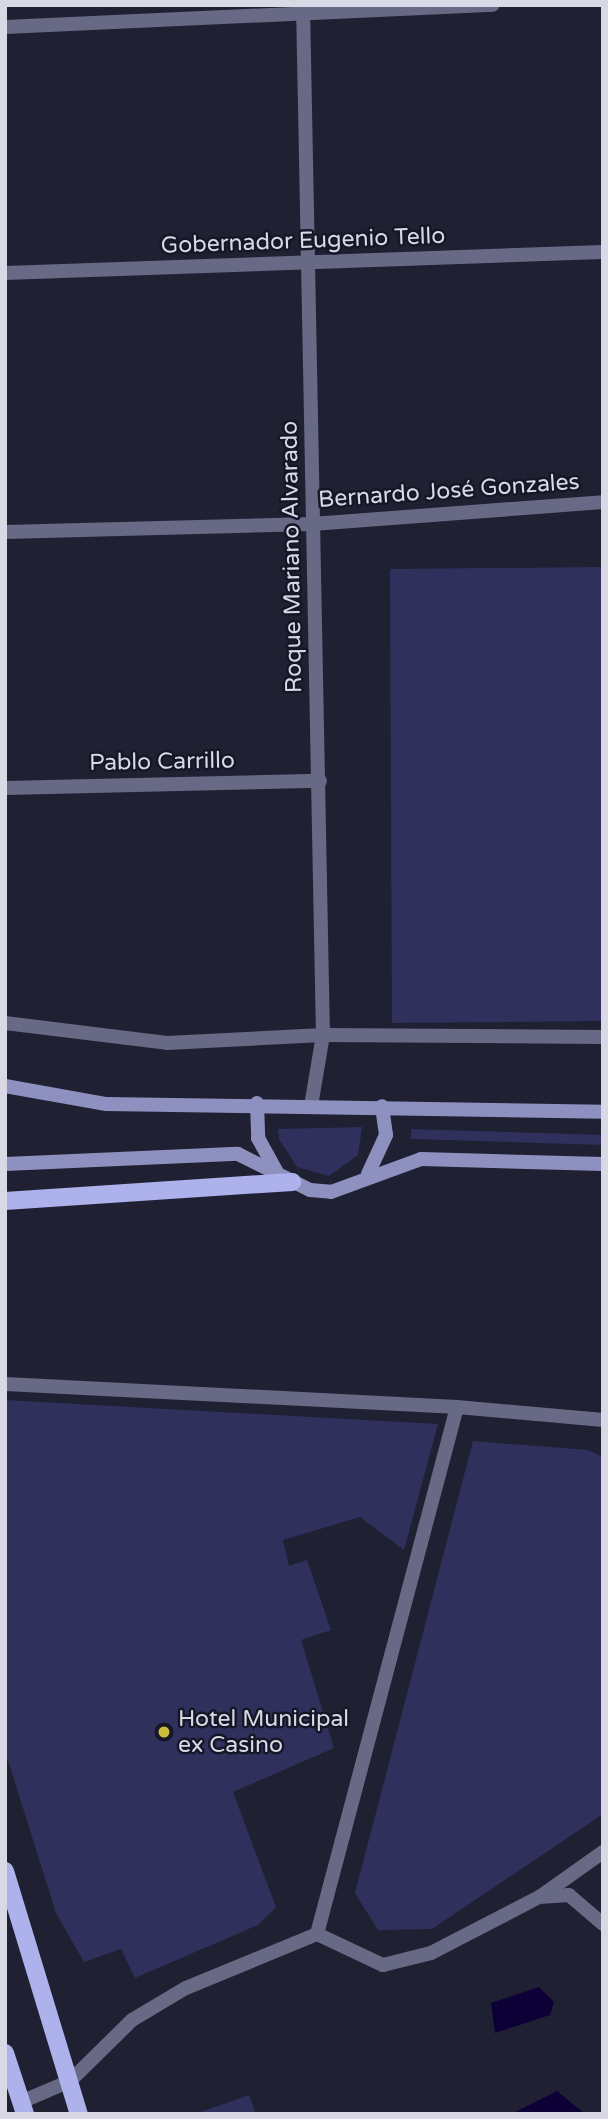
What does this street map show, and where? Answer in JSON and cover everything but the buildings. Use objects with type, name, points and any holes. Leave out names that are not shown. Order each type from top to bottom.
[{"type":"main road","points":[[5,1086],[106,1104],[257,1103],[603,1112]]},
{"type":"main road","points":[[257,1103],[258,1138],[276,1170]]},
{"type":"main road","points":[[368,1174],[386,1135],[382,1106]]},
{"type":"main road","points":[[5,1164],[238,1154],[276,1170],[292,1182]]},
{"type":"main road","points":[[5,1201],[292,1182],[331,1192],[368,1174],[421,1158],[603,1164]]},
{"type":"main road","points":[[5,1871],[79,2114]]},
{"type":"main road","points":[[5,2053],[23,2108]]},
{"type":"street","points":[[5,26],[303,10],[493,5]]},
{"type":"street","name":"Roque Mariano Alvarado","points":[[303,10],[311,265],[312,524],[320,781],[323,1035],[311,1106]]},
{"type":"street","name":"Gobernador Eugenio Tello","points":[[5,273],[311,265],[603,252]]},
{"type":"street","name":"Bernardo José Gonzales","points":[[5,531],[312,524],[603,502]]},
{"type":"street","name":"Pablo Carrillo","points":[[5,788],[320,781]]},
{"type":"street","points":[[5,1023],[167,1043],[323,1035],[603,1037]]},
{"type":"street","points":[[5,1384],[457,1407],[603,1420]]},
{"type":"street","points":[[317,1934],[457,1407]]},
{"type":"street","points":[[23,2108],[69,2081],[132,2020],[257,1954],[317,1934],[383,1965],[431,1953],[539,1897],[603,1852]]},
{"type":"street","points":[[539,1897],[569,1895],[603,1924]]},
{"type":"shaded area","points":[[603,567],[603,1021],[392,1023],[390,569]]},
{"type":"shaded area","points":[[362,1127],[358,1155],[329,1176],[297,1167],[279,1139],[278,1129]]},
{"type":"shaded area","points":[[411,1129],[603,1135],[603,1145],[411,1139]]},
{"type":"shaded area","points":[[5,1400],[438,1424],[404,1550],[360,1517],[283,1540],[289,1566],[307,1560],[331,1630],[301,1640],[334,1748],[233,1792],[276,1907],[258,1925],[135,1978],[121,1949],[84,1962],[56,1913],[5,1751]]},
{"type":"shaded area","points":[[473,1441],[588,1450],[603,1457],[603,1814],[432,1929],[378,1930],[355,1893]]},
{"type":"shaded area","points":[[539,1987],[554,2002],[550,2015],[495,2033],[491,2003]]},
{"type":"shaded area","points":[[557,2091],[585,2114],[511,2114]]},
{"type":"shaded area","points":[[249,2095],[256,2114],[195,2114]]},
{"type":"place","name":"Hotel Municipal ex Casino","points":[[164,1732]]}]
